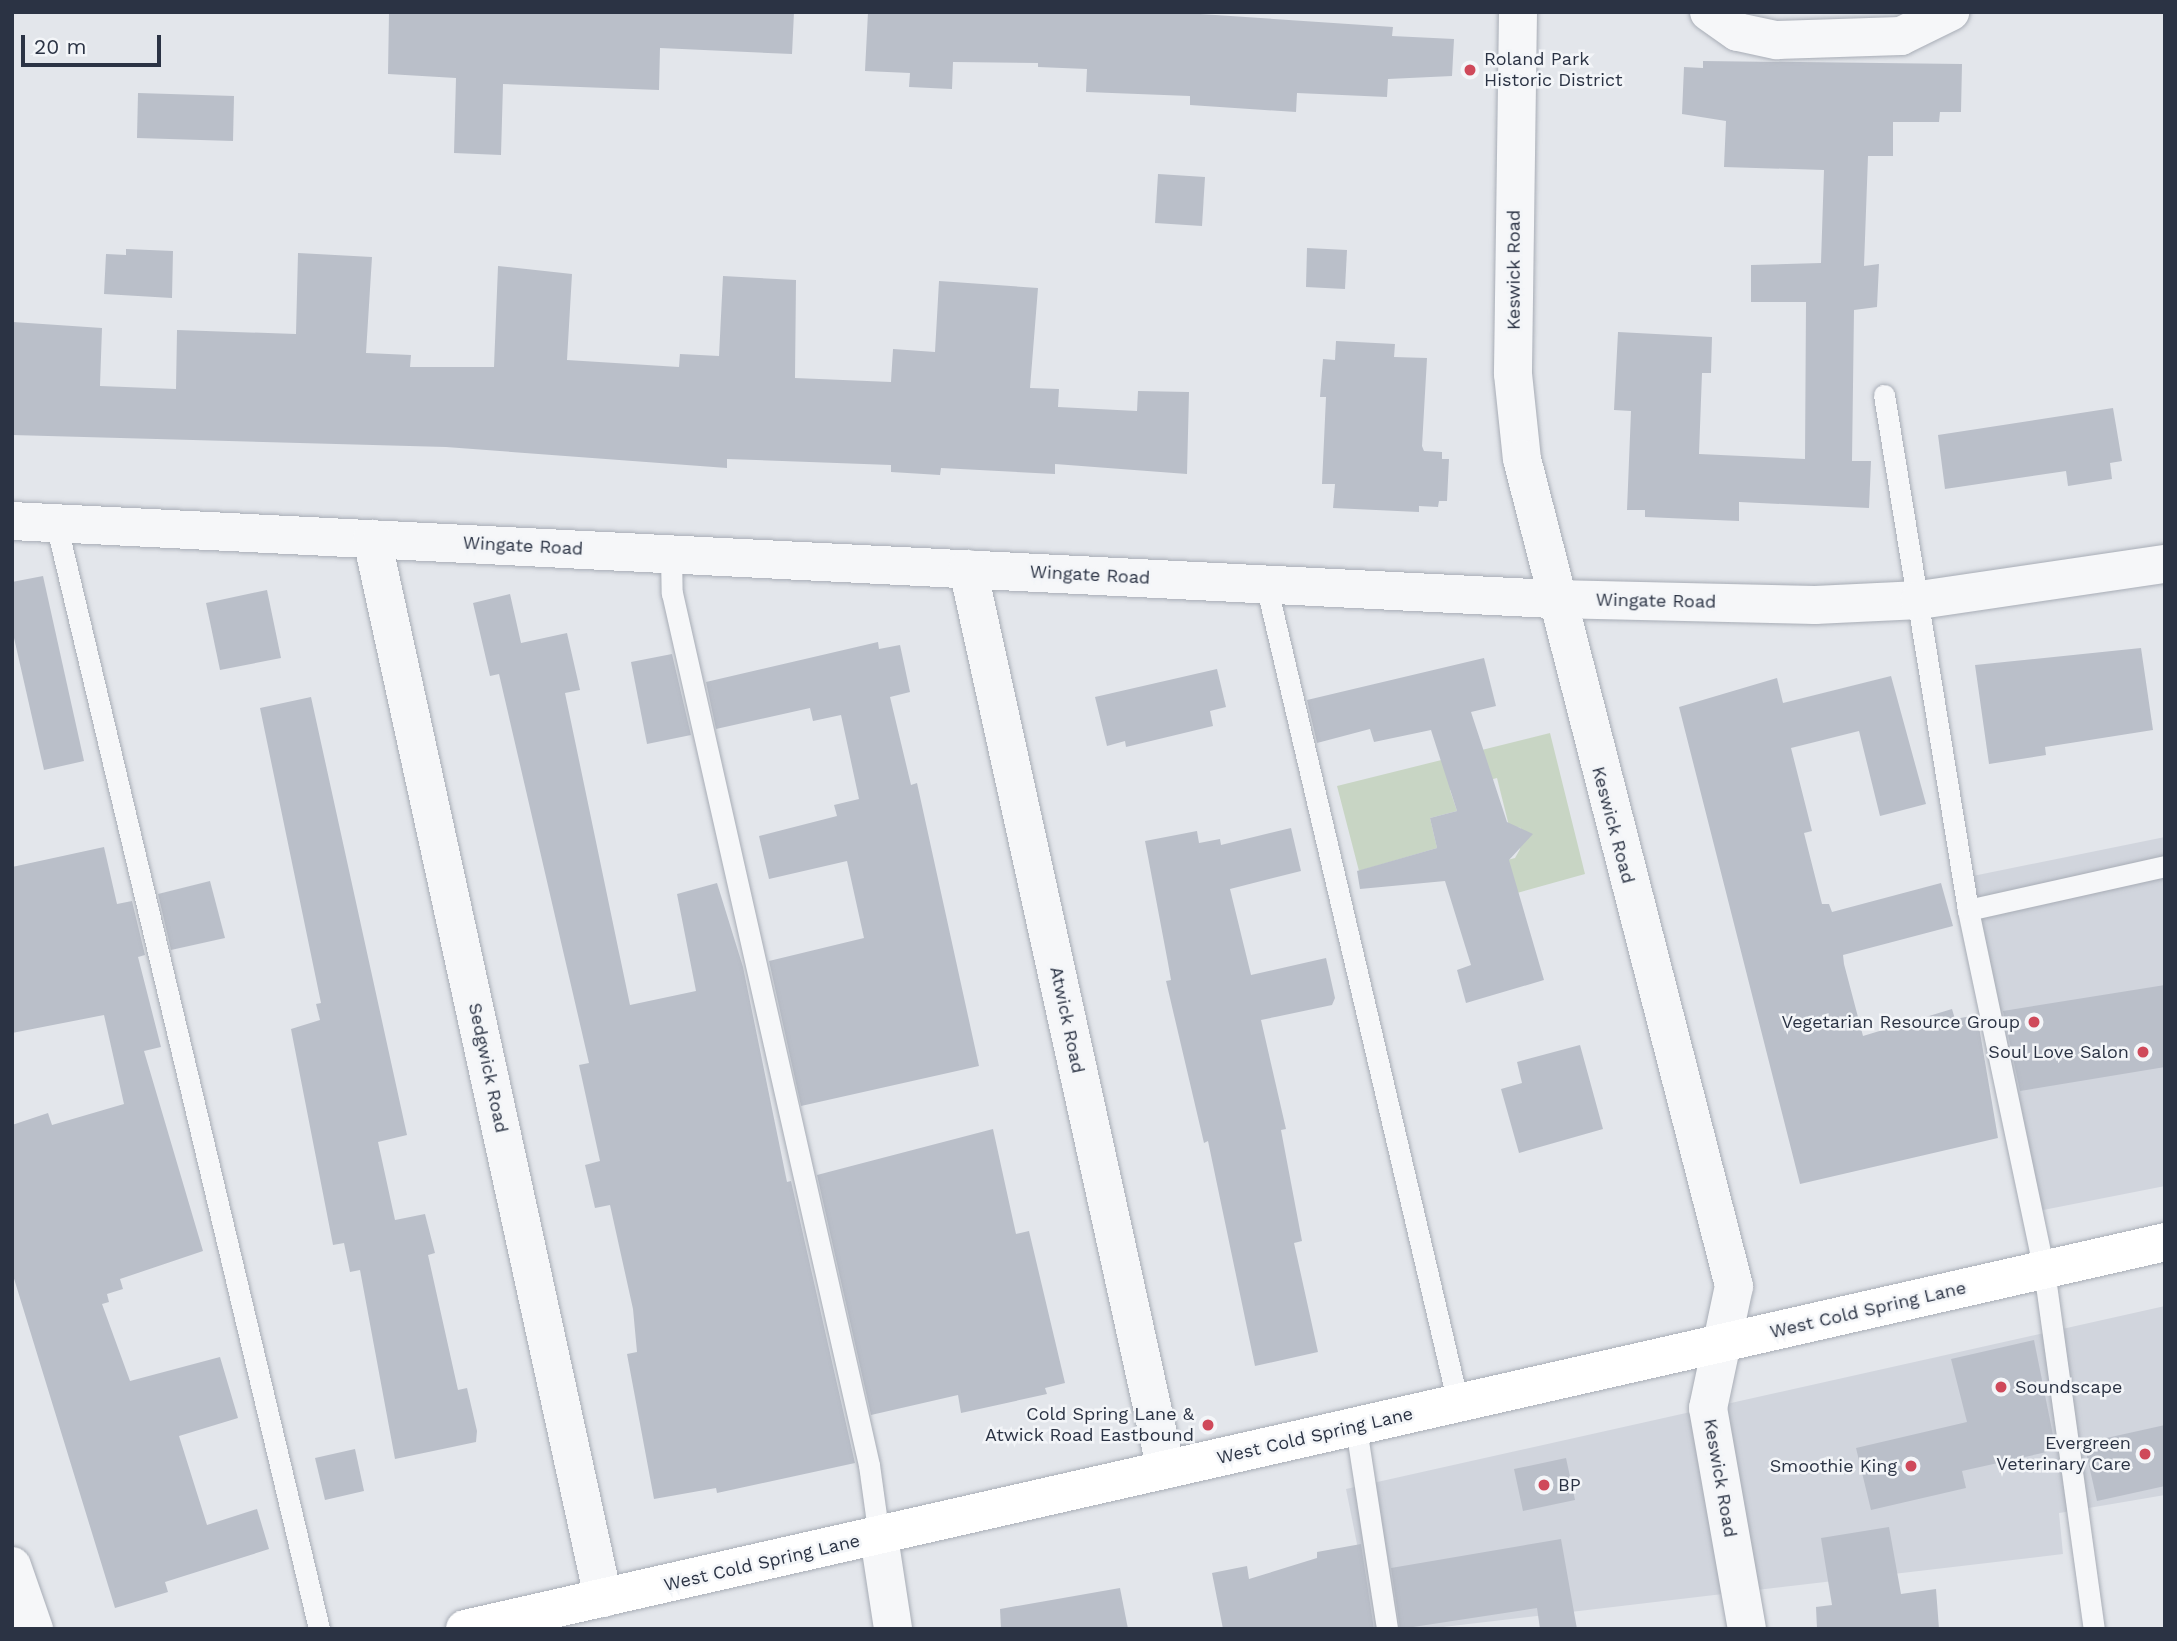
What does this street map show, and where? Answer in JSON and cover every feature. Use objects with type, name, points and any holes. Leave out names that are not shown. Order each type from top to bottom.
[{"type":"main road","name":"West Cold Spring Lane","points":[[465,1629],[879,1537],[2165,1242]]},
{"type":"street","name":"Keswick Road","points":[[1518,12],[1513,374],[1522,459],[1554,599],[1734,1286],[1708,1408],[1747,1629]]},
{"type":"street","points":[[1709,12],[1738,32],[1777,40],[1902,36],[1950,12]]},
{"type":"street","name":"Wingate Road","points":[[12,521],[1554,599],[1815,605],[1920,600],[2165,564]]},
{"type":"street","name":"Sedgwick Road","points":[[372,539],[603,1598]]},
{"type":"street","name":"Atwick Road","points":[[968,569],[1166,1470]]},
{"type":"street","points":[[879,1537],[892,1629]]},
{"type":"street","points":[[12,1566],[34,1629]]},
{"type":"lane","points":[[1884,395],[1920,600],[1968,910],[2044,1270],[2094,1629]]},
{"type":"lane","points":[[55,523],[319,1629]]},
{"type":"lane","points":[[671,554],[672,593],[866,1451],[879,1537]]},
{"type":"lane","points":[[1266,584],[1458,1404]]},
{"type":"lane","points":[[1968,910],[2165,866]]},
{"type":"lane","points":[[1356,1428],[1387,1629]]},
{"type":"shaded area","points":[[2165,837],[2165,1186],[2033,1212],[1968,877]]},
{"type":"shaded area","points":[[2165,1306],[2165,1495],[2059,1513],[2063,1554],[1426,1629],[1374,1629],[1346,1489]]},
{"type":"green space","points":[[1550,733],[1585,874],[1456,910],[1446,876],[1515,858],[1520,849],[1521,828],[1509,826],[1497,778],[1450,790],[1457,811],[1430,818],[1437,848],[1359,871],[1337,786]]},
{"type":"building","points":[[389,12],[794,12],[792,54],[660,48],[659,90],[503,84],[501,155],[454,153],[456,78],[388,74]]},
{"type":"building","points":[[868,12],[1170,12],[1393,27],[1392,36],[1454,39],[1452,76],[1388,79],[1387,97],[1297,93],[1296,112],[1190,105],[1190,96],[1086,92],[1087,69],[1038,67],[1038,63],[953,62],[952,89],[909,87],[910,73],[865,71]]},
{"type":"building","points":[[1703,61],[1962,64],[1961,112],[1940,112],[1939,122],[1893,122],[1893,156],[1868,156],[1864,266],[1879,264],[1877,307],[1854,310],[1852,461],[1871,461],[1869,508],[1739,502],[1739,521],[1645,517],[1645,510],[1627,510],[1631,411],[1614,410],[1618,332],[1712,337],[1711,373],[1702,373],[1699,454],[1805,459],[1806,302],[1751,302],[1751,265],[1821,263],[1824,170],[1724,167],[1726,121],[1682,114],[1684,67],[1703,68]]},
{"type":"building","points":[[138,93],[234,96],[233,141],[137,138]]},
{"type":"building","points":[[1158,174],[1205,177],[1202,226],[1155,223]]},
{"type":"building","points":[[1307,248],[1347,250],[1345,289],[1306,287]]},
{"type":"building","points":[[126,249],[173,251],[172,298],[104,294],[106,254],[126,255]]},
{"type":"building","points":[[298,253],[372,257],[366,353],[411,355],[410,367],[494,367],[498,266],[572,274],[567,360],[679,367],[680,354],[719,356],[723,276],[796,280],[795,378],[891,382],[893,349],[935,352],[939,281],[1038,288],[1030,388],[1059,389],[1058,407],[1137,411],[1138,391],[1189,392],[1187,474],[1055,464],[1055,474],[941,468],[940,475],[891,472],[891,465],[727,459],[727,468],[446,447],[12,435],[13,322],[102,328],[100,386],[176,389],[177,330],[296,334]]},
{"type":"building","points":[[1336,341],[1395,344],[1394,357],[1427,358],[1422,446],[1424,451],[1442,452],[1442,459],[1449,459],[1447,501],[1439,501],[1438,507],[1419,506],[1419,512],[1333,508],[1335,484],[1322,484],[1326,397],[1320,397],[1323,359],[1335,360]]},
{"type":"building","points":[[2113,408],[2122,461],[2110,463],[2112,479],[2068,486],[2066,471],[1945,489],[1938,435]]},
{"type":"building","points":[[43,576],[84,761],[44,770],[12,629],[12,582]]},
{"type":"building","points":[[267,590],[281,658],[220,670],[206,603]]},
{"type":"building","points":[[510,594],[521,643],[567,633],[580,690],[565,693],[630,1005],[696,991],[677,894],[717,883],[743,967],[787,1182],[791,1181],[855,1463],[717,1493],[716,1488],[654,1499],[627,1354],[637,1352],[633,1309],[610,1205],[595,1208],[585,1165],[600,1161],[579,1065],[589,1063],[499,674],[490,676],[473,603]]},
{"type":"building","points":[[878,642],[879,649],[900,645],[910,692],[890,697],[911,785],[917,783],[979,1066],[801,1106],[769,961],[864,938],[847,861],[769,879],[759,836],[837,816],[834,805],[859,799],[841,715],[813,721],[810,708],[716,729],[706,682]]},
{"type":"building","points":[[2141,648],[2153,730],[2045,747],[2046,755],[1989,764],[1975,665]]},
{"type":"building","points":[[672,654],[691,735],[647,744],[631,662]]},
{"type":"building","points":[[1484,658],[1496,706],[1471,712],[1507,822],[1533,834],[1509,860],[1544,980],[1466,1003],[1457,970],[1471,965],[1445,881],[1360,889],[1357,871],[1437,848],[1430,818],[1457,811],[1431,730],[1374,742],[1370,729],[1317,743],[1307,700]]},
{"type":"building","points":[[1217,669],[1226,707],[1210,711],[1213,726],[1126,747],[1125,741],[1107,746],[1095,697]]},
{"type":"building","points":[[1891,676],[1926,804],[1880,816],[1859,731],[1791,748],[1812,831],[1804,833],[1822,904],[1829,904],[1832,912],[1941,883],[1953,926],[1843,955],[1844,964],[1863,1036],[1952,1009],[1955,1019],[1977,1015],[1998,1138],[1800,1184],[1679,707],[1777,678],[1783,703]]},
{"type":"building","points":[[311,697],[407,1135],[378,1142],[395,1220],[425,1214],[435,1253],[428,1255],[458,1390],[467,1388],[477,1431],[476,1442],[395,1459],[360,1270],[350,1272],[344,1243],[333,1245],[291,1029],[320,1020],[316,1004],[321,1003],[260,708]]},
{"type":"building","points":[[1291,828],[1301,871],[1230,889],[1251,975],[1326,958],[1335,998],[1332,1005],[1261,1020],[1286,1129],[1281,1130],[1302,1241],[1294,1243],[1318,1352],[1255,1366],[1208,1141],[1204,1143],[1166,981],[1171,980],[1145,841],[1197,831],[1199,843],[1220,839],[1221,845]]},
{"type":"building","points":[[104,847],[117,904],[132,901],[145,955],[138,957],[161,1047],[144,1051],[203,1251],[120,1279],[123,1289],[107,1294],[109,1302],[102,1304],[130,1381],[220,1357],[238,1418],[179,1436],[207,1525],[257,1509],[269,1549],[165,1582],[168,1592],[115,1608],[12,1272],[12,1125],[48,1113],[52,1125],[124,1104],[104,1015],[12,1033],[12,867]]},
{"type":"building","points":[[210,881],[225,938],[171,950],[158,894]]},
{"type":"building","points":[[2165,985],[2165,1067],[2020,1091],[2003,1011]]},
{"type":"building","points":[[1580,1045],[1603,1129],[1519,1153],[1501,1089],[1522,1083],[1517,1062]]},
{"type":"building","points":[[993,1129],[1016,1234],[1029,1231],[1065,1383],[1045,1388],[1047,1394],[961,1413],[958,1395],[871,1415],[817,1175]]},
{"type":"building","points":[[2034,1340],[2056,1450],[1962,1471],[1966,1488],[1871,1510],[1856,1448],[1967,1422],[1951,1359]]},
{"type":"building","name":"Evergreen Veterinary Care","points":[[2165,1425],[2165,1486],[2097,1501],[2084,1443]]},
{"type":"building","points":[[355,1449],[364,1491],[325,1500],[315,1458]]},
{"type":"building","name":"BP","points":[[1566,1458],[1575,1500],[1523,1511],[1514,1469]]},
{"type":"building","points":[[1889,1527],[1901,1594],[1936,1589],[1939,1629],[1817,1629],[1816,1607],[1832,1605],[1821,1538]]},
{"type":"building","points":[[1561,1539],[1577,1629],[1540,1629],[1537,1608],[1400,1629],[1391,1568]]},
{"type":"building","points":[[1361,1544],[1374,1629],[1223,1629],[1212,1573],[1247,1566],[1249,1579],[1317,1558],[1317,1552]]},
{"type":"building","points":[[1120,1588],[1128,1629],[1001,1629],[1000,1609]]},
{"type":"place","name":"Roland Park Historic District","points":[[1470,70]]},
{"type":"place","name":"Vegetarian Resource Group","points":[[2034,1022]]},
{"type":"place","name":"Soul Love Salon","points":[[2143,1052]]},
{"type":"place","name":"Soundscape","points":[[2001,1387]]},
{"type":"place","name":"Cold Spring Lane & Atwick Road Eastbound","points":[[1208,1425]]},
{"type":"place","name":"Evergreen Veterinary Care","points":[[2145,1454]]},
{"type":"place","name":"Smoothie King","points":[[1911,1466]]},
{"type":"place","name":"BP","points":[[1544,1485]]}]
